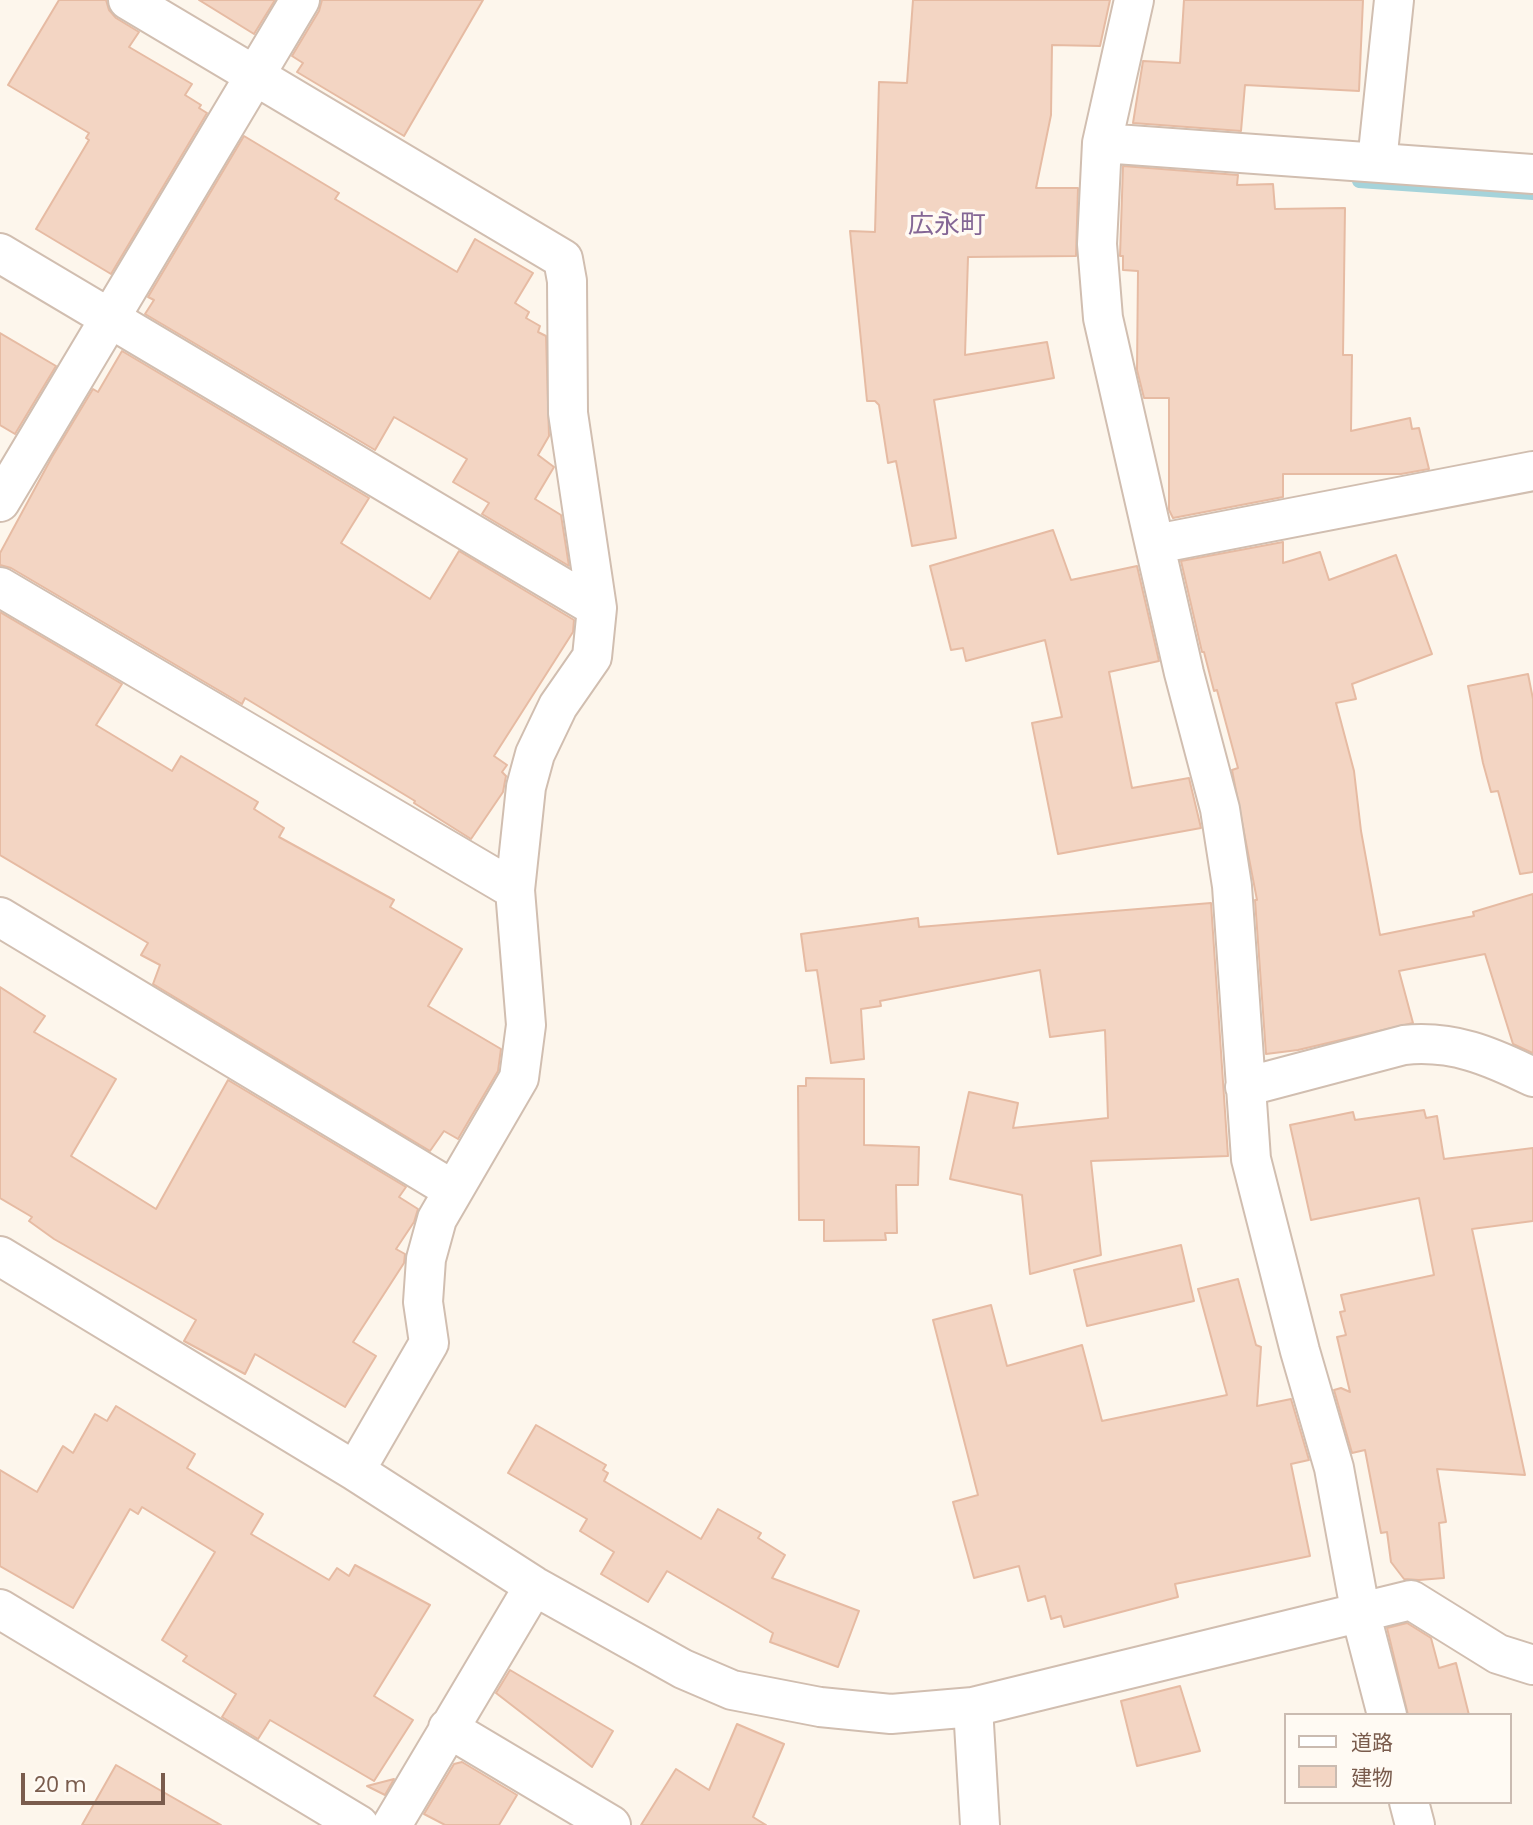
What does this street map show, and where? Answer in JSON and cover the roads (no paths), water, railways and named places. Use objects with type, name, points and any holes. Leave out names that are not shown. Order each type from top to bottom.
[{"type":"street","points":[[128,0],[563,259],[567,281],[568,414],[597,608],[592,657],[558,706],[535,754],[525,798],[515,890],[526,1025],[519,1078],[501,1114],[438,1219],[426,1259],[423,1302],[429,1343],[355,1471]]},
{"type":"street","points":[[0,502],[108,317],[300,0]]},
{"type":"street","points":[[1134,0],[1102,143],[1097,244],[1103,318],[1224,835],[1232,886],[1251,1159],[1300,1351],[1334,1468],[1361,1615],[1386,1713]]},
{"type":"street","points":[[1364,162],[1394,0]]},
{"type":"street","points":[[1102,143],[1533,174]]},
{"type":"street","points":[[0,253],[597,608]]},
{"type":"street","points":[[1156,544],[1533,471]]},
{"type":"street","points":[[0,587],[515,890]]},
{"type":"street","points":[[0,917],[453,1190]]},
{"type":"street","points":[[1245,1087],[1404,1045],[1430,1042],[1461,1046],[1533,1077]]},
{"type":"street","points":[[0,1255],[355,1471],[534,1586],[683,1669],[732,1690],[820,1707],[891,1714],[973,1707],[1361,1615],[1411,1600],[1498,1654],[1533,1665]]},
{"type":"street","points":[[392,1825],[534,1586]]},
{"type":"street","points":[[0,1609],[359,1825]]},
{"type":"street","points":[[973,1707],[980,1825]]},
{"type":"street","points":[[448,1728],[611,1825]]},
{"type":"street","points":[[1410,1804],[1415,1825]]},
{"type":"waterway","points":[[1361,164],[1359,181],[1533,193]]},
{"type":"district","name":"広永町","points":[[947,226]]}]
